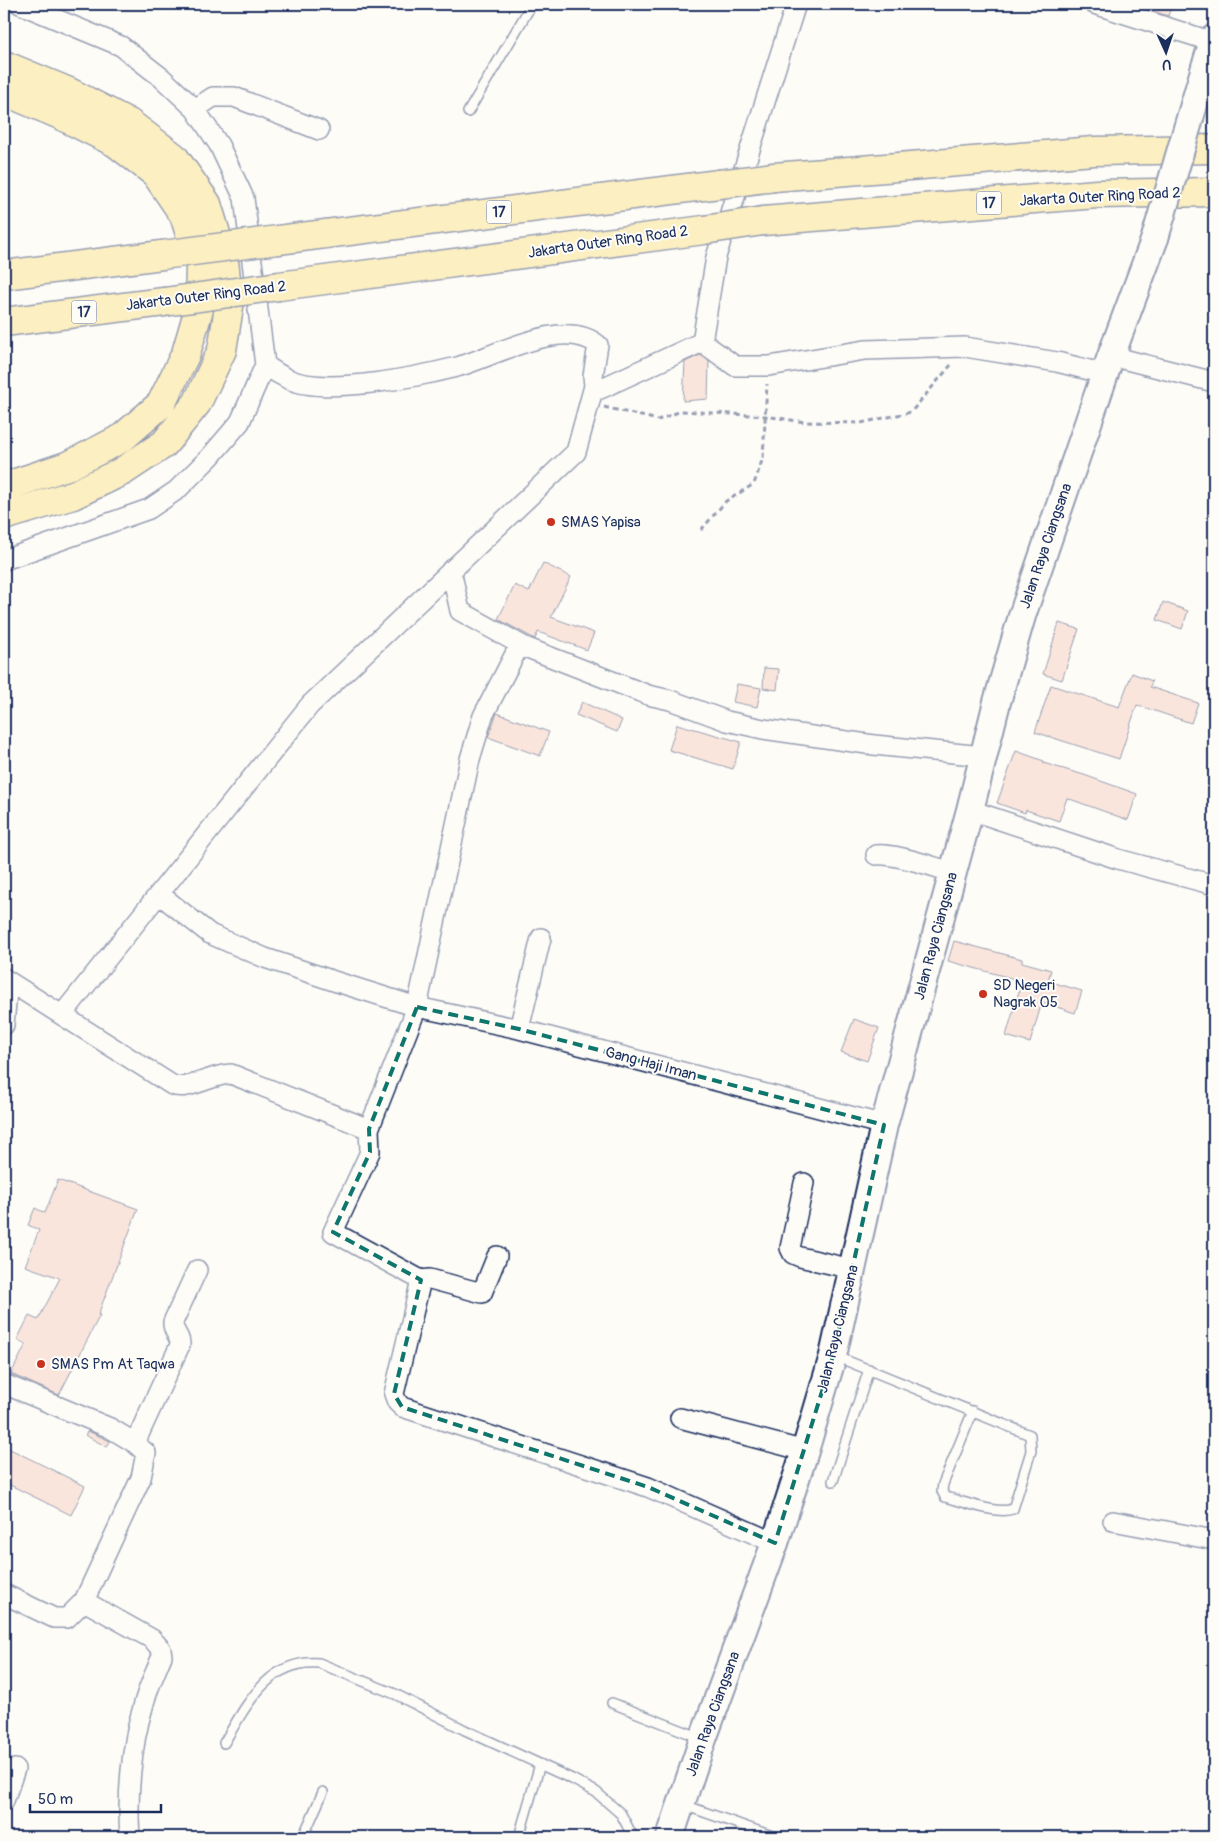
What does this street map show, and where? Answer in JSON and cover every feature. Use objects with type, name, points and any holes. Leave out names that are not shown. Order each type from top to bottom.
[{"type":"highway","points":[[4,65],[69,92],[129,123],[174,157],[206,204],[224,260],[229,307],[222,350],[198,403],[164,444],[123,471],[73,495],[4,516]]},
{"type":"highway","points":[[4,91],[58,114],[116,143],[156,174],[184,215],[200,265],[199,309],[186,353],[161,404],[122,438],[70,465],[4,487]]},
{"type":"highway","name":"17","points":[[4,275],[774,177],[1094,151],[1214,149]]},
{"type":"highway","name":"Jakarta Outer Ring Road 2","points":[[4,322],[764,222],[1097,194],[1214,192]]},
{"type":"highway","points":[[4,270],[117,260]]},
{"type":"main road","name":"Jalan Raya Ciangsana","points":[[670,1837],[806,1451],[833,1356],[884,1125],[970,810],[982,756],[1022,616],[1108,365],[1155,238],[1214,40]]},
{"type":"street","points":[[4,560],[149,509],[177,490],[210,458],[240,422],[265,365],[244,198],[219,145],[195,109],[162,78],[120,46],[20,4]]},
{"type":"street","points":[[702,342],[716,257],[796,4]]},
{"type":"street","points":[[1094,4],[1214,40]]},
{"type":"street","points":[[195,109],[213,97],[234,97],[319,130]]},
{"type":"street","points":[[62,1015],[310,705],[576,452],[592,395],[598,346],[592,340],[568,334],[546,337],[458,367],[341,387],[289,380],[265,365]]},
{"type":"street","points":[[702,342],[735,366],[769,366],[865,350],[965,348],[1057,362],[1108,365],[1214,382]]},
{"type":"street","points":[[592,395],[600,389],[702,342]]},
{"type":"street","points":[[451,570],[460,611],[525,646],[648,695],[670,700],[727,721],[763,729],[982,756]]},
{"type":"street","points":[[497,1256],[482,1293],[430,1279],[421,1280],[333,1232],[370,1152],[369,1129],[417,1007],[470,759],[480,725],[517,650],[525,646]]},
{"type":"street","points":[[970,810],[1118,859],[1214,885]]},
{"type":"street","points":[[876,854],[910,860],[952,872]]},
{"type":"street","name":"Gang Haji Iman","points":[[159,894],[210,934],[265,958],[417,1007],[520,1029],[884,1125]]},
{"type":"street","points":[[520,1029],[541,938]]},
{"type":"street","points":[[6,979],[177,1088],[182,1088],[211,1077],[231,1074],[369,1129]]},
{"type":"street","points":[[4,1025],[6,979]]},
{"type":"street","points":[[804,1183],[790,1248],[793,1254],[852,1270]]},
{"type":"street","points":[[135,1443],[180,1345],[180,1339],[172,1328],[173,1322],[197,1270]]},
{"type":"street","points":[[421,1280],[394,1394],[397,1402],[402,1407],[648,1488],[775,1543]]},
{"type":"street","points":[[4,1384],[110,1428],[135,1443],[146,1453],[140,1478],[84,1601],[67,1618],[54,1618],[4,1594]]},
{"type":"street","points":[[680,1418],[806,1451]]},
{"type":"street","points":[[1113,1521],[1214,1540]]},
{"type":"street","points":[[84,1601],[152,1639],[161,1649],[162,1656],[143,1706],[136,1738],[130,1784],[130,1837]]},
{"type":"street","points":[[4,1800],[15,1769]]},
{"type":"lane","points":[[468,112],[532,4]]},
{"type":"lane","points":[[833,1356],[869,1369],[973,1411],[1030,1435],[1030,1450],[1013,1509],[991,1508],[945,1497],[942,1491],[943,1484],[973,1411]]},
{"type":"lane","points":[[833,1481],[869,1369]]},
{"type":"lane","points":[[224,1743],[253,1695],[267,1680],[289,1668],[307,1662],[319,1663],[395,1694],[465,1730],[596,1792],[621,1814],[633,1837]]},
{"type":"lane","points":[[612,1703],[703,1739]]},
{"type":"lane","points":[[519,1837],[540,1764]]},
{"type":"lane","points":[[303,1837],[323,1792]]},
{"type":"lane","points":[[681,1804],[775,1837]]},
{"type":"path","points":[[592,395],[658,420],[681,411],[765,416],[805,422],[861,423],[911,412],[965,348]]},
{"type":"path","points":[[701,530],[726,501],[754,484],[763,458],[769,366]]},
{"type":"highlighted area","points":[[417,1007],[519,1029],[884,1125],[833,1356],[775,1543],[648,1487],[402,1407],[394,1394],[421,1280],[333,1232],[370,1152],[369,1129]]},
{"type":"building","points":[[1130,4],[1172,4],[1168,16]]},
{"type":"building","points":[[700,355],[709,361],[708,399],[683,401],[685,362]]},
{"type":"building","points":[[543,563],[571,577],[551,617],[594,633],[587,650],[538,632],[535,639],[498,619],[515,585],[529,592]]},
{"type":"building","points":[[1163,602],[1188,611],[1182,629],[1157,620]]},
{"type":"building","points":[[1059,623],[1079,629],[1062,680],[1043,674]]},
{"type":"building","points":[[764,668],[779,669],[777,690],[763,688]]},
{"type":"building","points":[[1132,673],[1152,681],[1150,687],[1198,703],[1191,723],[1137,705],[1119,759],[1035,732],[1051,685],[1119,707]]},
{"type":"building","points":[[737,684],[761,688],[757,707],[733,702]]},
{"type":"building","points":[[582,702],[622,720],[617,732],[576,715]]},
{"type":"building","points":[[497,713],[549,732],[540,756],[488,737]]},
{"type":"building","points":[[677,724],[741,742],[733,769],[669,750]]},
{"type":"building","points":[[1016,751],[1044,761],[1043,763],[1137,794],[1128,820],[1067,798],[1059,821],[1026,810],[1025,813],[997,803]]},
{"type":"building","points":[[954,941],[1022,959],[1022,962],[1051,970],[1048,981],[1082,991],[1075,1013],[1042,1002],[1030,1043],[1006,1036],[1022,981],[948,961]]},
{"type":"building","points":[[854,1019],[879,1028],[867,1061],[841,1052]]},
{"type":"building","points":[[58,1180],[138,1209],[98,1315],[100,1315],[59,1395],[11,1374],[26,1344],[17,1340],[29,1316],[38,1320],[60,1278],[25,1266],[39,1230],[28,1225],[35,1208],[45,1213]]},
{"type":"building","points":[[88,1431],[110,1441],[107,1447],[85,1435]]},
{"type":"building","points":[[4,1446],[85,1486],[71,1515],[4,1482]]},
{"type":"place","name":"SMAS Yapisa","points":[[551,522]]},
{"type":"place","name":"SD Negeri Nagrak 05","points":[[983,994]]},
{"type":"place","name":"SMAS Pm At Taqwa","points":[[41,1364]]}]
